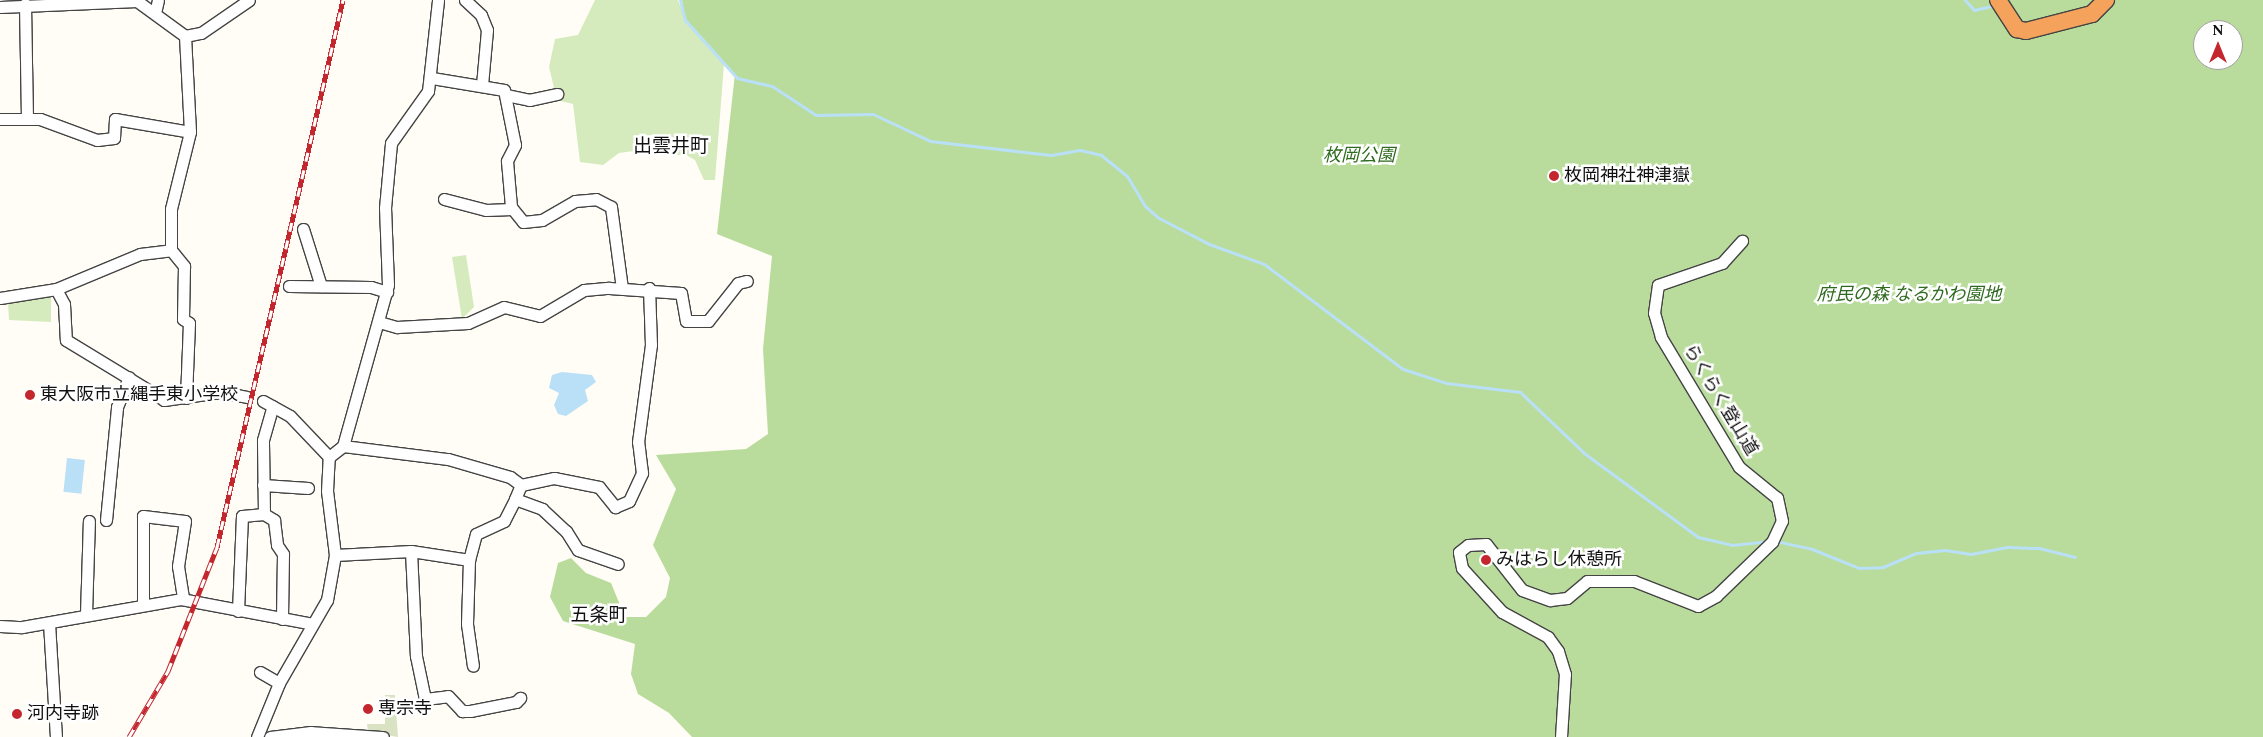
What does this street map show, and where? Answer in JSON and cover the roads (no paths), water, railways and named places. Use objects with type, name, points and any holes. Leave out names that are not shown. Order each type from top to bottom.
[{"type":"highway","points":[[1999,2],[2017,29],[2026,31],[2092,14],[2106,0]]},
{"type":"street","points":[[7,4],[127,0],[155,13],[185,36],[201,33],[249,0]]},
{"type":"street","points":[[155,13],[158,0]]},
{"type":"street","points":[[329,457],[343,446],[387,292],[390,262],[384,208],[390,143],[428,92],[432,78],[438,0]]},
{"type":"street","points":[[465,0],[481,16],[487,30],[482,85]]},
{"type":"street","points":[[25,4],[28,117]]},
{"type":"street","points":[[185,36],[190,132],[171,209],[171,250],[184,266],[183,319],[189,323],[186,398]]},
{"type":"street","points":[[432,78],[498,87],[506,95],[529,100],[557,94]]},
{"type":"street","points":[[506,95],[516,145],[507,161],[512,210],[523,222],[532,222],[575,201],[604,202],[613,215],[622,288]]},
{"type":"street","points":[[0,131],[1,119],[28,117],[97,140],[114,138],[115,118],[190,132]]},
{"type":"street","points":[[444,199],[486,210],[512,210]]},
{"type":"street","points":[[303,229],[321,286]]},
{"type":"street","name":"らくらく登山道","points":[[1561,737],[1565,674],[1558,651],[1548,637],[1502,612],[1462,568],[1459,552],[1468,544],[1486,544],[1522,590],[1550,600],[1567,598],[1587,581],[1634,581],[1698,606],[1716,596],[1772,542],[1782,521],[1777,498],[1738,467],[1661,337],[1654,313],[1658,284],[1722,263],[1742,241]]},
{"type":"street","points":[[0,298],[56,289],[140,254],[171,250]]},
{"type":"street","points":[[379,322],[397,327],[468,323],[504,307],[540,316],[584,290],[622,288],[649,288],[681,293],[686,321],[708,321],[738,283],[747,281]]},
{"type":"street","points":[[289,286],[321,286],[387,292]]},
{"type":"street","points":[[521,485],[554,478],[598,487],[615,506],[629,501],[642,473],[638,442],[651,345],[649,288]]},
{"type":"street","points":[[56,289],[64,304],[66,340],[164,400],[221,392],[247,397]]},
{"type":"street","points":[[106,520],[117,407],[129,377]]},
{"type":"street","points":[[257,737],[279,683],[327,600],[335,555],[327,491],[329,457],[290,416],[268,404],[262,440],[264,514]]},
{"type":"street","points":[[343,446],[448,459],[510,476],[521,485]]},
{"type":"street","points":[[264,485],[308,488]]},
{"type":"street","points":[[474,666],[467,624],[469,560],[476,534],[504,521],[521,485]]},
{"type":"street","points":[[515,499],[542,509],[566,530],[578,550],[618,564]]},
{"type":"street","points":[[238,611],[242,516],[264,514],[274,520],[277,545],[283,554],[282,619]]},
{"type":"street","points":[[143,604],[143,516],[185,521],[178,566],[184,599]]},
{"type":"street","points":[[86,614],[89,520]]},
{"type":"street","points":[[335,555],[411,551],[469,560]]},
{"type":"street","points":[[411,551],[416,656],[425,699],[448,696],[462,711],[470,711],[516,702],[520,698]]},
{"type":"street","points":[[0,626],[49,623],[86,614],[184,599],[238,611],[313,624]]},
{"type":"street","points":[[49,623],[56,737]]},
{"type":"street","points":[[260,672],[279,683]]},
{"type":"street","points":[[270,737],[311,732],[383,737]]},
{"type":"water","points":[[562,372],[592,375],[596,382],[585,390],[588,401],[566,416],[558,414],[554,405],[559,393],[549,388],[552,375]]},
{"type":"water","points":[[67,458],[85,460],[81,494],[63,492]]},
{"type":"waterway","points":[[680,0],[685,20],[737,78],[772,86],[816,115],[873,114],[930,141],[1051,155],[1080,150],[1101,155],[1127,176],[1145,206],[1159,218],[1209,244],[1264,264],[1403,369],[1446,383],[1520,392],[1584,453],[1698,537],[1732,545],[1769,541]]},
{"type":"waterway","points":[[1965,0],[1974,10],[1996,5]]},
{"type":"waterway","points":[[1775,541],[1812,549],[1859,568],[1883,567],[1916,553],[1945,550],[1971,554],[2008,547],[2039,548],[2075,557]]},
{"type":"railway","points":[[129,737],[168,671],[217,547],[343,0]]},
{"type":"place","name":"枚岡神社神津嶽","points":[[1554,176]]},
{"type":"place","name":"東大阪市立縄手東小学校","points":[[30,395]]},
{"type":"place","name":"みはらし休憩所","points":[[1486,560]]},
{"type":"place","name":"専宗寺","points":[[368,709]]},
{"type":"place","name":"河内寺跡","points":[[17,714]]},
{"type":"district","name":"出雲井町","points":[[671,147]]},
{"type":"district","name":"五条町","points":[[599,616]]},
{"type":"park label","name":"枚岡公園","points":[[1359,156]]},
{"type":"park label","name":"府民の森 なるかわ園地","points":[[1909,295]]}]
